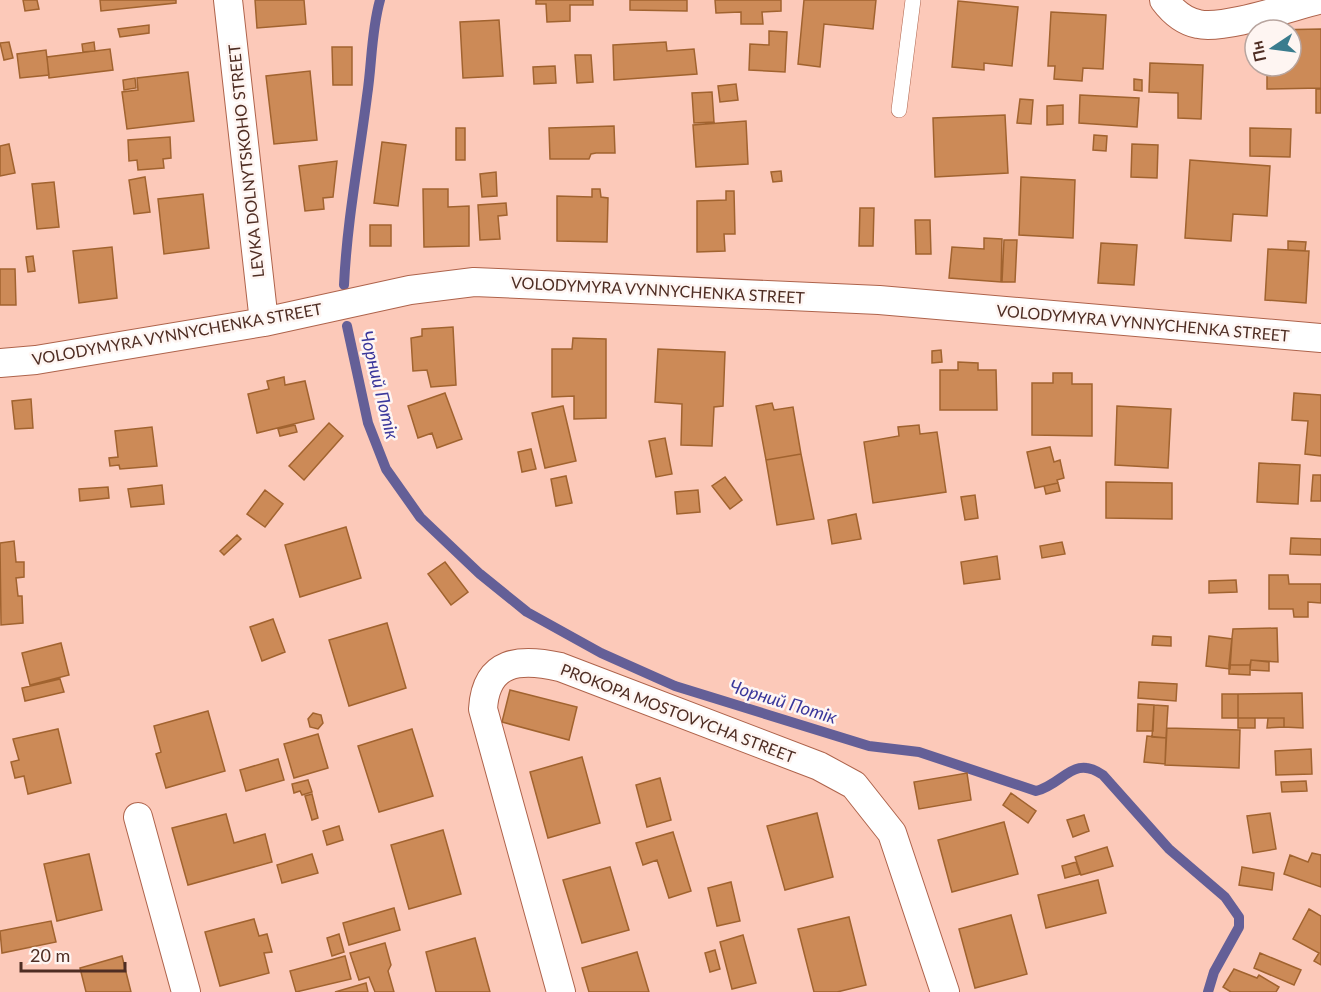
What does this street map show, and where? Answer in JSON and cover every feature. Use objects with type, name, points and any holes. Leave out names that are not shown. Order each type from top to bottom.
[{"type":"street","name":"LEVKA DOLNYTSKOHO STREET","points":[[228,0],[264,322]]},
{"type":"street","points":[[1164,0],[1184,19],[1200,25],[1241,19],[1318,0]]},
{"type":"street","name":"VOLODYMYRA VYNNYCHENKA STREET","points":[[0,363],[36,360],[264,322],[410,290],[474,282],[879,300],[1321,338]]},
{"type":"street","name":"PROKOPA MOSTOVYCHA STREET","points":[[561,992],[483,709],[485,689],[495,674],[502,668],[520,663],[540,662],[560,667],[819,766],[854,785],[892,833],[945,992]]},
{"type":"street","points":[[138,817],[186,992]]},
{"type":"lane","points":[[899,110],[913,0]]},
{"type":"building","points":[[23,0],[37,0],[39,9],[25,11]]},
{"type":"building","points":[[100,0],[176,0],[176,3],[101,11]]},
{"type":"building","points":[[255,0],[304,0],[306,24],[257,28]]},
{"type":"building","points":[[536,0],[593,0],[593,5],[570,5],[570,21],[547,22],[546,4],[536,4]]},
{"type":"building","points":[[630,0],[687,0],[687,11],[630,10]]},
{"type":"building","points":[[715,0],[781,0],[781,11],[762,12],[763,24],[741,24],[741,12],[716,13]]},
{"type":"building","points":[[804,0],[876,0],[873,29],[824,24],[820,67],[798,64]]},
{"type":"building","points":[[958,1],[1018,7],[1012,66],[984,63],[984,70],[952,67]]},
{"type":"building","points":[[1051,12],[1106,15],[1103,69],[1083,68],[1082,81],[1054,79],[1055,66],[1048,66]]},
{"type":"building","points":[[499,20],[503,76],[463,78],[460,22]]},
{"type":"building","points":[[149,25],[149,33],[120,37],[118,29]]},
{"type":"building","points":[[1303,29],[1321,29],[1321,88],[1267,89],[1267,78],[1303,78]]},
{"type":"building","points":[[769,31],[787,32],[785,72],[749,70],[750,44],[769,45]]},
{"type":"building","points":[[9,42],[13,58],[4,60],[0,43]]},
{"type":"building","points":[[94,42],[95,51],[83,52],[82,44]]},
{"type":"building","points":[[666,42],[667,51],[694,49],[697,74],[614,80],[613,45]]},
{"type":"building","points":[[332,47],[352,47],[352,85],[333,85]]},
{"type":"building","points":[[110,49],[113,70],[49,78],[47,57]]},
{"type":"building","points":[[46,50],[49,75],[20,78],[17,54]]},
{"type":"building","points":[[575,55],[591,55],[593,82],[577,83]]},
{"type":"building","points":[[1150,63],[1203,65],[1201,119],[1178,118],[1178,93],[1149,92]]},
{"type":"building","points":[[555,66],[556,83],[534,84],[533,67]]},
{"type":"building","points":[[310,71],[317,140],[274,144],[266,76]]},
{"type":"building","points":[[188,72],[194,121],[127,129],[122,92],[138,90],[137,78]]},
{"type":"building","points":[[135,78],[136,88],[124,90],[123,80]]},
{"type":"building","points":[[1134,79],[1142,80],[1142,91],[1134,90]]},
{"type":"building","points":[[736,84],[738,100],[720,102],[718,86]]},
{"type":"building","points":[[1316,89],[1321,89],[1321,113],[1316,113]]},
{"type":"building","points":[[712,92],[714,122],[694,123],[692,93]]},
{"type":"building","points":[[1080,95],[1139,98],[1137,127],[1079,123]]},
{"type":"building","points":[[1020,99],[1033,100],[1031,124],[1017,123]]},
{"type":"building","points":[[1063,105],[1063,124],[1047,125],[1047,106]]},
{"type":"building","points":[[1005,115],[1008,173],[935,177],[933,118]]},
{"type":"building","points":[[746,121],[748,164],[696,167],[693,125]]},
{"type":"building","points":[[614,126],[615,153],[591,154],[589,159],[550,159],[549,128]]},
{"type":"building","points":[[456,128],[465,128],[465,160],[456,160]]},
{"type":"building","points":[[1250,128],[1291,129],[1290,157],[1250,156]]},
{"type":"building","points":[[1094,135],[1107,136],[1106,151],[1093,150]]},
{"type":"building","points":[[170,137],[171,158],[163,159],[164,168],[138,170],[137,160],[129,161],[128,140]]},
{"type":"building","points":[[382,142],[406,145],[398,206],[374,203]]},
{"type":"building","points":[[9,144],[15,173],[0,176],[0,146]]},
{"type":"building","points":[[1132,144],[1158,145],[1157,178],[1131,177]]},
{"type":"building","points":[[1190,160],[1270,166],[1267,216],[1233,214],[1231,241],[1185,238]]},
{"type":"building","points":[[337,161],[333,197],[323,198],[324,209],[305,211],[299,166]]},
{"type":"building","points":[[781,171],[782,181],[773,182],[771,172]]},
{"type":"building","points":[[496,172],[497,196],[482,197],[480,174]]},
{"type":"building","points":[[145,177],[150,212],[134,214],[129,180]]},
{"type":"building","points":[[1021,177],[1075,180],[1073,238],[1019,235]]},
{"type":"building","points":[[54,182],[59,227],[37,229],[32,184]]},
{"type":"building","points":[[423,189],[448,189],[448,207],[469,206],[469,246],[424,247]]},
{"type":"building","points":[[592,189],[600,189],[601,197],[608,198],[607,242],[557,241],[557,196],[592,197]]},
{"type":"building","points":[[726,191],[734,191],[735,234],[724,234],[725,251],[697,252],[697,201],[726,200]]},
{"type":"building","points":[[203,194],[209,248],[164,254],[158,199]]},
{"type":"building","points":[[506,203],[507,215],[498,216],[500,239],[480,240],[478,205]]},
{"type":"building","points":[[860,208],[874,208],[873,246],[859,246]]},
{"type":"building","points":[[915,220],[930,220],[931,254],[916,254]]},
{"type":"building","points":[[370,225],[391,225],[391,246],[370,246]]},
{"type":"building","points":[[984,238],[1002,239],[1001,282],[949,278],[952,247],[984,249]]},
{"type":"building","points":[[1004,240],[1017,240],[1015,282],[1002,282]]},
{"type":"building","points":[[1288,241],[1306,242],[1305,251],[1288,250]]},
{"type":"building","points":[[1101,243],[1137,245],[1134,285],[1098,283]]},
{"type":"building","points":[[112,247],[117,298],[79,303],[73,251]]},
{"type":"building","points":[[1268,249],[1309,251],[1306,303],[1265,300]]},
{"type":"building","points":[[33,256],[35,271],[28,272],[26,257]]},
{"type":"building","points":[[0,269],[15,269],[16,305],[0,305]]},
{"type":"building","points":[[453,327],[456,385],[431,387],[427,370],[413,371],[411,338],[422,336],[422,329]]},
{"type":"building","points":[[573,338],[606,339],[606,418],[574,419],[574,396],[552,397],[552,349],[572,349]]},
{"type":"building","points":[[658,349],[725,352],[723,406],[714,407],[712,446],[681,445],[682,404],[655,402]]},
{"type":"building","points":[[941,350],[942,362],[932,363],[932,351]]},
{"type":"building","points":[[958,362],[978,363],[978,370],[996,370],[997,410],[940,410],[940,370],[958,370]]},
{"type":"building","points":[[1053,373],[1072,373],[1072,384],[1092,384],[1092,436],[1032,435],[1032,383],[1053,383]]},
{"type":"building","points":[[284,377],[285,385],[305,381],[314,419],[257,433],[248,394],[269,389],[267,381]]},
{"type":"building","points":[[445,393],[462,439],[437,448],[432,433],[418,438],[408,406]]},
{"type":"building","points":[[1294,393],[1321,395],[1321,456],[1305,454],[1308,421],[1292,420]]},
{"type":"building","points":[[31,399],[33,428],[15,429],[12,401]]},
{"type":"building","points":[[772,403],[774,410],[793,407],[801,454],[766,460],[756,406]]},
{"type":"building","points":[[563,406],[576,461],[545,468],[532,413]]},
{"type":"building","points":[[1117,406],[1171,409],[1168,468],[1115,465]]},
{"type":"building","points":[[329,423],[343,436],[304,480],[289,466]]},
{"type":"building","points":[[295,425],[297,432],[280,436],[278,429]]},
{"type":"building","points":[[919,425],[920,434],[937,432],[946,492],[873,503],[864,442],[899,436],[898,427]]},
{"type":"building","points":[[152,427],[157,466],[120,469],[119,465],[110,466],[109,458],[118,457],[115,431]]},
{"type":"building","points":[[665,438],[672,474],[656,477],[649,441]]},
{"type":"building","points":[[1050,447],[1054,462],[1060,460],[1064,478],[1057,480],[1058,483],[1035,488],[1027,452]]},
{"type":"building","points":[[531,449],[536,469],[522,472],[518,452]]},
{"type":"building","points":[[801,454],[814,519],[777,525],[766,460]]},
{"type":"building","points":[[1259,463],[1300,465],[1298,504],[1257,502]]},
{"type":"building","points":[[1313,475],[1321,475],[1321,501],[1311,501]]},
{"type":"building","points":[[566,476],[572,503],[556,506],[551,479]]},
{"type":"building","points":[[725,477],[742,500],[730,509],[712,486]]},
{"type":"building","points":[[1106,482],[1172,483],[1172,519],[1106,518]]},
{"type":"building","points":[[1058,483],[1060,491],[1046,494],[1044,486]]},
{"type":"building","points":[[162,485],[164,504],[131,507],[128,489]]},
{"type":"building","points":[[108,487],[109,498],[80,501],[79,489]]},
{"type":"building","points":[[265,490],[283,504],[265,527],[247,514]]},
{"type":"building","points":[[698,490],[700,512],[677,514],[675,492]]},
{"type":"building","points":[[975,495],[978,518],[965,520],[961,497]]},
{"type":"building","points":[[856,514],[861,539],[832,544],[828,520]]},
{"type":"building","points":[[346,527],[361,578],[300,597],[285,545]]},
{"type":"building","points":[[237,535],[241,539],[224,555],[220,551]]},
{"type":"building","points":[[1291,538],[1321,539],[1321,555],[1290,554]]},
{"type":"building","points":[[14,541],[16,562],[24,562],[24,577],[16,578],[18,596],[22,596],[23,623],[1,625],[0,543]]},
{"type":"building","points":[[1062,542],[1065,554],[1042,558],[1040,546]]},
{"type":"building","points":[[997,556],[1000,579],[964,584],[961,562]]},
{"type":"building","points":[[445,562],[468,592],[451,605],[428,574]]},
{"type":"building","points":[[1269,575],[1288,575],[1289,584],[1321,584],[1321,603],[1308,602],[1308,617],[1294,617],[1293,609],[1269,609]]},
{"type":"building","points":[[1236,580],[1237,592],[1209,593],[1209,581]]},
{"type":"building","points":[[273,619],[285,652],[262,661],[250,627]]},
{"type":"building","points":[[387,623],[406,688],[349,706],[329,640]]},
{"type":"building","points":[[1277,628],[1278,662],[1251,660],[1250,665],[1229,665],[1233,629]]},
{"type":"building","points":[[1153,636],[1171,637],[1171,646],[1152,645]]},
{"type":"building","points":[[1209,636],[1232,639],[1230,669],[1206,666]]},
{"type":"building","points":[[61,643],[69,675],[30,685],[22,653]]},
{"type":"building","points":[[1251,660],[1269,662],[1269,671],[1250,670]]},
{"type":"building","points":[[1229,665],[1250,665],[1250,675],[1229,674]]},
{"type":"building","points":[[60,679],[64,692],[25,701],[22,688]]},
{"type":"building","points":[[1139,682],[1177,684],[1176,701],[1138,698]]},
{"type":"building","points":[[510,690],[577,707],[569,740],[502,722]]},
{"type":"building","points":[[1302,693],[1303,728],[1284,727],[1284,718],[1238,718],[1238,694]]},
{"type":"building","points":[[1222,694],[1238,694],[1238,718],[1222,718]]},
{"type":"building","points":[[1138,704],[1154,705],[1153,731],[1137,731]]},
{"type":"building","points":[[1154,705],[1168,706],[1166,738],[1152,737]]},
{"type":"building","points":[[208,711],[225,771],[166,788],[156,754],[161,752],[154,726]]},
{"type":"building","points":[[313,713],[321,715],[323,723],[318,729],[310,727],[308,719]]},
{"type":"building","points":[[1238,718],[1255,718],[1255,728],[1238,728]]},
{"type":"building","points":[[1268,718],[1284,718],[1284,727],[1267,728]]},
{"type":"building","points":[[1167,728],[1240,730],[1239,768],[1165,765]]},
{"type":"building","points":[[58,729],[71,783],[28,794],[24,776],[15,778],[11,762],[19,760],[13,739]]},
{"type":"building","points":[[412,729],[433,796],[379,812],[358,746]]},
{"type":"building","points":[[318,734],[328,768],[294,778],[284,744]]},
{"type":"building","points":[[1147,736],[1166,738],[1165,764],[1144,762]]},
{"type":"building","points":[[1311,749],[1312,774],[1276,775],[1275,751]]},
{"type":"building","points":[[582,757],[600,823],[548,838],[530,772]]},
{"type":"building","points":[[278,759],[284,780],[246,791],[240,770]]},
{"type":"building","points":[[967,773],[971,800],[919,809],[914,782]]},
{"type":"building","points":[[660,778],[671,820],[647,827],[636,785]]},
{"type":"building","points":[[308,780],[312,792],[302,795],[300,791],[294,793],[292,784]]},
{"type":"building","points":[[1306,781],[1307,791],[1282,792],[1281,782]]},
{"type":"building","points":[[1011,793],[1036,811],[1028,823],[1003,805]]},
{"type":"building","points":[[312,794],[318,818],[312,820],[305,796]]},
{"type":"building","points":[[817,813],[833,877],[785,890],[767,826]]},
{"type":"building","points":[[1270,813],[1276,849],[1253,853],[1247,816]]},
{"type":"building","points":[[226,814],[234,843],[265,834],[272,862],[188,885],[172,828]]},
{"type":"building","points":[[1084,815],[1089,831],[1073,837],[1067,820]]},
{"type":"building","points":[[1004,822],[1018,874],[952,892],[938,840]]},
{"type":"building","points":[[339,826],[343,840],[327,845],[323,831]]},
{"type":"building","points":[[443,830],[461,894],[409,909],[391,845]]},
{"type":"building","points":[[673,832],[691,891],[669,898],[657,860],[643,865],[636,843]]},
{"type":"building","points":[[1107,847],[1113,866],[1081,875],[1075,857]]},
{"type":"building","points":[[1312,853],[1321,855],[1321,887],[1284,874],[1290,855],[1308,862]]},
{"type":"building","points":[[89,854],[102,910],[57,921],[44,864]]},
{"type":"building","points":[[312,854],[318,873],[282,883],[277,865]]},
{"type":"building","points":[[1076,862],[1080,874],[1065,878],[1062,866]]},
{"type":"building","points":[[610,867],[629,930],[582,943],[563,880]]},
{"type":"building","points":[[1242,867],[1274,873],[1272,890],[1239,885]]},
{"type":"building","points":[[1098,880],[1106,913],[1046,928],[1038,895]]},
{"type":"building","points":[[731,882],[740,921],[717,926],[708,888]]},
{"type":"building","points":[[394,908],[400,930],[349,945],[343,923]]},
{"type":"building","points":[[1309,909],[1321,916],[1321,965],[1314,961],[1319,953],[1293,939]]},
{"type":"building","points":[[1011,915],[1027,974],[975,988],[959,929]]},
{"type":"building","points":[[849,917],[866,985],[837,992],[814,992],[798,929]]},
{"type":"building","points":[[254,919],[259,936],[267,934],[272,952],[264,953],[269,973],[220,986],[205,932]]},
{"type":"building","points":[[51,921],[56,942],[2,953],[0,931]]},
{"type":"building","points":[[339,934],[344,952],[332,956],[327,938]]},
{"type":"building","points":[[743,935],[756,983],[732,989],[720,942]]},
{"type":"building","points":[[475,938],[490,992],[436,992],[426,952]]},
{"type":"building","points":[[385,943],[391,965],[388,971],[394,992],[375,992],[369,977],[359,980],[350,953]]},
{"type":"building","points":[[715,950],[720,969],[710,972],[705,953]]},
{"type":"building","points":[[637,952],[649,992],[589,992],[582,968]]},
{"type":"building","points":[[1260,953],[1301,970],[1294,985],[1254,968]]},
{"type":"building","points":[[122,956],[131,992],[86,992],[80,968]]},
{"type":"building","points":[[345,956],[351,979],[296,992],[290,971]]},
{"type":"building","points":[[1234,969],[1257,978],[1259,975],[1279,987],[1276,992],[1231,992],[1223,987]]},
{"type":"building","points":[[366,983],[368,992],[335,992]]},
{"type":"waterway","name":"Чорний Потік","points":[[344,285],[350,214],[380,0]]},
{"type":"waterway","name":"Чорний Потік","points":[[347,326],[368,423],[386,469],[420,517],[480,574],[527,612],[601,653],[675,686],[869,746],[919,752],[1036,791],[1076,769],[1093,769],[1103,775],[1169,849],[1225,897],[1239,917],[1239,927],[1214,972],[1208,992]]}]
